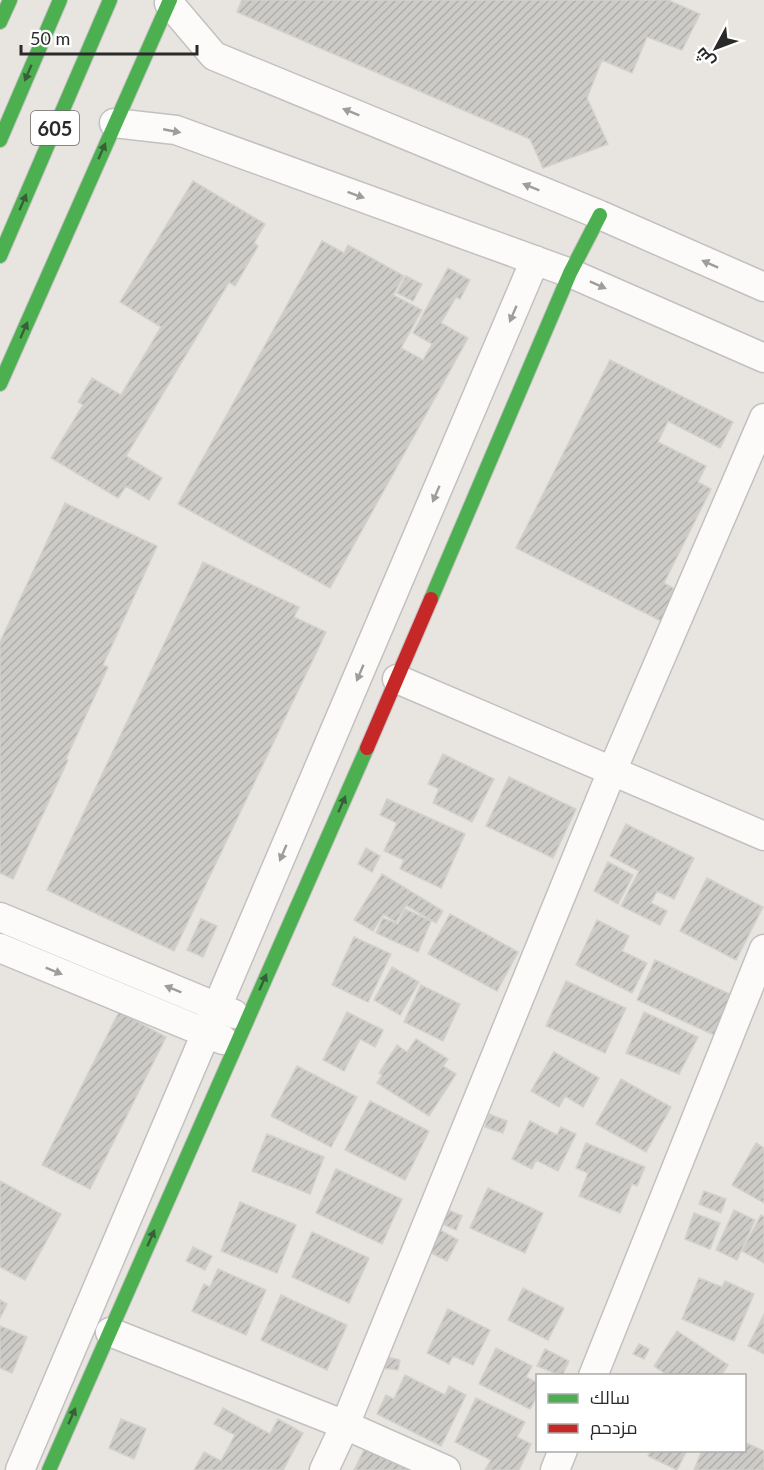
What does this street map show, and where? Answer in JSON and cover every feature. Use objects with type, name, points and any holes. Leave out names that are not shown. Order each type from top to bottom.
[{"type":"main road","points":[[0,22],[10,0]]},
{"type":"main road","name":"605","points":[[0,140],[60,0]]},
{"type":"main road","name":"605","points":[[0,256],[110,0]]},
{"type":"main road","points":[[0,384],[170,1]]},
{"type":"main road","points":[[50,1470],[397,679],[570,273],[600,215]]},
{"type":"street","points":[[170,1],[214,56],[600,215],[764,287]]},
{"type":"street","points":[[114,123],[176,130],[536,260],[764,358]]},
{"type":"street","points":[[585,244],[642,233]]},
{"type":"street","points":[[20,1470],[536,260]]},
{"type":"street","points":[[324,1470],[345,1425],[612,771],[764,418]]},
{"type":"street","points":[[397,679],[764,836]]},
{"type":"street","points":[[0,917],[247,1019]]},
{"type":"street","points":[[0,948],[236,1045]]},
{"type":"street","points":[[594,1374],[764,949]]},
{"type":"street","points":[[110,1332],[345,1425],[447,1470]]},
{"type":"street","points":[[555,1470],[561,1452]]},
{"type":"building","points":[[242,0],[668,0],[700,14],[682,50],[647,37],[632,73],[602,60],[587,98],[608,144],[543,168],[530,139],[237,12]]},
{"type":"building","points":[[193,181],[265,224],[254,243],[258,246],[235,286],[229,282],[126,456],[162,478],[149,500],[126,486],[118,498],[51,458],[83,405],[78,402],[92,378],[121,395],[161,327],[120,302]]},
{"type":"building","points":[[322,241],[344,253],[348,245],[404,276],[393,295],[422,310],[401,348],[423,360],[432,344],[413,333],[448,268],[470,280],[460,299],[456,297],[441,323],[468,338],[330,588],[178,504]]},
{"type":"building","points":[[406,276],[422,284],[413,301],[397,293]]},
{"type":"building","points":[[610,360],[733,422],[720,448],[668,421],[658,442],[706,466],[698,482],[711,489],[664,583],[680,592],[665,623],[516,548]]},
{"type":"building","points":[[65,503],[157,546],[103,665],[108,667],[66,759],[68,760],[13,879],[0,873],[0,642]]},
{"type":"building","points":[[203,562],[299,607],[294,617],[326,632],[174,951],[47,890]]},
{"type":"building","points":[[443,754],[494,779],[472,822],[433,803],[439,789],[428,784]]},
{"type":"building","points":[[509,777],[576,809],[553,858],[486,826]]},
{"type":"building","points":[[387,799],[465,834],[441,888],[400,869],[404,860],[384,851],[397,823],[380,815]]},
{"type":"building","points":[[626,824],[694,858],[674,899],[657,891],[651,903],[667,911],[660,925],[621,906],[639,871],[610,856]]},
{"type":"building","points":[[366,848],[380,856],[372,872],[358,864]]},
{"type":"building","points":[[608,862],[633,875],[618,904],[594,891]]},
{"type":"building","points":[[382,874],[443,911],[436,923],[406,905],[396,922],[383,914],[373,931],[354,920]]},
{"type":"building","points":[[707,878],[763,907],[736,960],[680,931]]},
{"type":"building","points":[[405,909],[431,921],[418,952],[376,933],[383,918],[398,924]]},
{"type":"building","points":[[450,914],[518,952],[497,991],[428,954]]},
{"type":"building","points":[[201,919],[217,926],[203,957],[187,950]]},
{"type":"building","points":[[597,920],[629,936],[622,951],[647,963],[632,993],[576,965]]},
{"type":"building","points":[[354,937],[391,954],[368,1002],[332,985]]},
{"type":"building","points":[[655,960],[732,995],[714,1035],[637,1000]]},
{"type":"building","points":[[392,967],[419,982],[400,1015],[374,1000]]},
{"type":"building","points":[[566,981],[626,1008],[605,1053],[546,1026]]},
{"type":"building","points":[[421,985],[460,1004],[443,1041],[404,1022]]},
{"type":"building","points":[[119,1012],[166,1037],[90,1189],[42,1165]]},
{"type":"building","points":[[347,1012],[383,1030],[375,1047],[360,1039],[344,1071],[323,1060]]},
{"type":"building","points":[[644,1012],[698,1037],[679,1074],[626,1053]]},
{"type":"building","points":[[416,1039],[448,1059],[443,1066],[456,1074],[429,1116],[377,1083],[382,1075],[379,1073],[397,1045],[407,1052]]},
{"type":"building","points":[[554,1052],[599,1078],[583,1107],[565,1096],[559,1107],[531,1091]]},
{"type":"building","points":[[297,1066],[357,1097],[331,1147],[271,1116]]},
{"type":"building","points":[[621,1079],[671,1107],[646,1152],[596,1124]]},
{"type":"building","points":[[370,1101],[429,1131],[405,1180],[345,1150]]},
{"type":"building","points":[[489,1114],[507,1121],[503,1133],[485,1127]]},
{"type":"building","points":[[530,1121],[557,1135],[561,1127],[576,1134],[558,1171],[536,1160],[532,1169],[512,1159]]},
{"type":"building","points":[[267,1134],[324,1157],[310,1194],[252,1171]]},
{"type":"building","points":[[586,1143],[645,1167],[637,1186],[632,1184],[620,1213],[579,1196],[588,1173],[576,1168]]},
{"type":"building","points":[[756,1143],[764,1148],[764,1203],[732,1185]]},
{"type":"building","points":[[336,1169],[402,1199],[382,1244],[316,1213]]},
{"type":"building","points":[[0,1181],[61,1214],[25,1280],[0,1267]]},
{"type":"building","points":[[488,1188],[543,1213],[525,1253],[470,1228]]},
{"type":"building","points":[[704,1191],[726,1199],[721,1213],[699,1204]]},
{"type":"building","points":[[240,1202],[296,1225],[277,1273],[221,1251]]},
{"type":"building","points":[[444,1208],[462,1216],[456,1230],[438,1222]]},
{"type":"building","points":[[734,1210],[755,1220],[737,1260],[716,1250]]},
{"type":"building","points":[[694,1213],[720,1223],[710,1249],[685,1239]]},
{"type":"building","points":[[761,1215],[764,1217],[764,1263],[742,1251]]},
{"type":"building","points":[[440,1230],[458,1240],[447,1261],[429,1252]]},
{"type":"building","points":[[312,1232],[369,1258],[349,1303],[292,1277]]},
{"type":"building","points":[[193,1247],[212,1256],[205,1270],[186,1261]]},
{"type":"building","points":[[218,1269],[266,1290],[246,1335],[192,1311],[204,1284],[210,1287]]},
{"type":"building","points":[[699,1278],[722,1287],[725,1281],[754,1294],[734,1341],[682,1319]]},
{"type":"building","points":[[523,1288],[564,1308],[548,1340],[508,1320]]},
{"type":"building","points":[[281,1295],[347,1325],[327,1370],[261,1340]]},
{"type":"building","points":[[0,1300],[7,1304],[0,1318]]},
{"type":"building","points":[[448,1309],[490,1330],[473,1365],[453,1356],[449,1364],[427,1353]]},
{"type":"building","points":[[764,1314],[764,1354],[748,1346]]},
{"type":"building","points":[[0,1326],[27,1337],[12,1373],[0,1368]]},
{"type":"building","points":[[677,1331],[728,1365],[722,1374],[663,1374],[654,1366]]},
{"type":"building","points":[[639,1344],[649,1349],[644,1359],[633,1354]]},
{"type":"building","points":[[496,1348],[532,1366],[526,1377],[536,1382],[536,1398],[530,1409],[479,1384]]},
{"type":"building","points":[[545,1349],[569,1361],[563,1374],[537,1366]]},
{"type":"building","points":[[384,1356],[400,1360],[398,1370],[382,1368]]},
{"type":"building","points":[[405,1375],[445,1395],[449,1386],[466,1395],[441,1446],[377,1414],[386,1395],[394,1399]]},
{"type":"building","points":[[476,1398],[525,1422],[517,1437],[531,1444],[519,1470],[485,1470],[491,1460],[455,1442]]},
{"type":"building","points":[[223,1408],[270,1434],[278,1419],[303,1433],[283,1470],[194,1470],[204,1452],[221,1461],[235,1435],[214,1424]]},
{"type":"building","points":[[121,1419],[146,1429],[134,1459],[109,1448]]},
{"type":"building","points":[[746,1443],[764,1451],[764,1470],[694,1470],[701,1452],[746,1452]]},
{"type":"building","points":[[365,1448],[410,1470],[354,1470]]},
{"type":"building","points":[[650,1452],[686,1452],[677,1470],[648,1456]]},
{"type":"traffic: fast","points":[[0,22],[10,0]]},
{"type":"traffic: fast","points":[[0,140],[60,0]]},
{"type":"traffic: fast","points":[[0,256],[110,0]]},
{"type":"traffic: fast","points":[[0,384],[170,0]]},
{"type":"traffic: fast","points":[[431,599],[570,273],[600,215]]},
{"type":"traffic: fast","points":[[49,1470],[367,748]]},
{"type":"traffic: jam","points":[[367,748],[431,599]]}]
